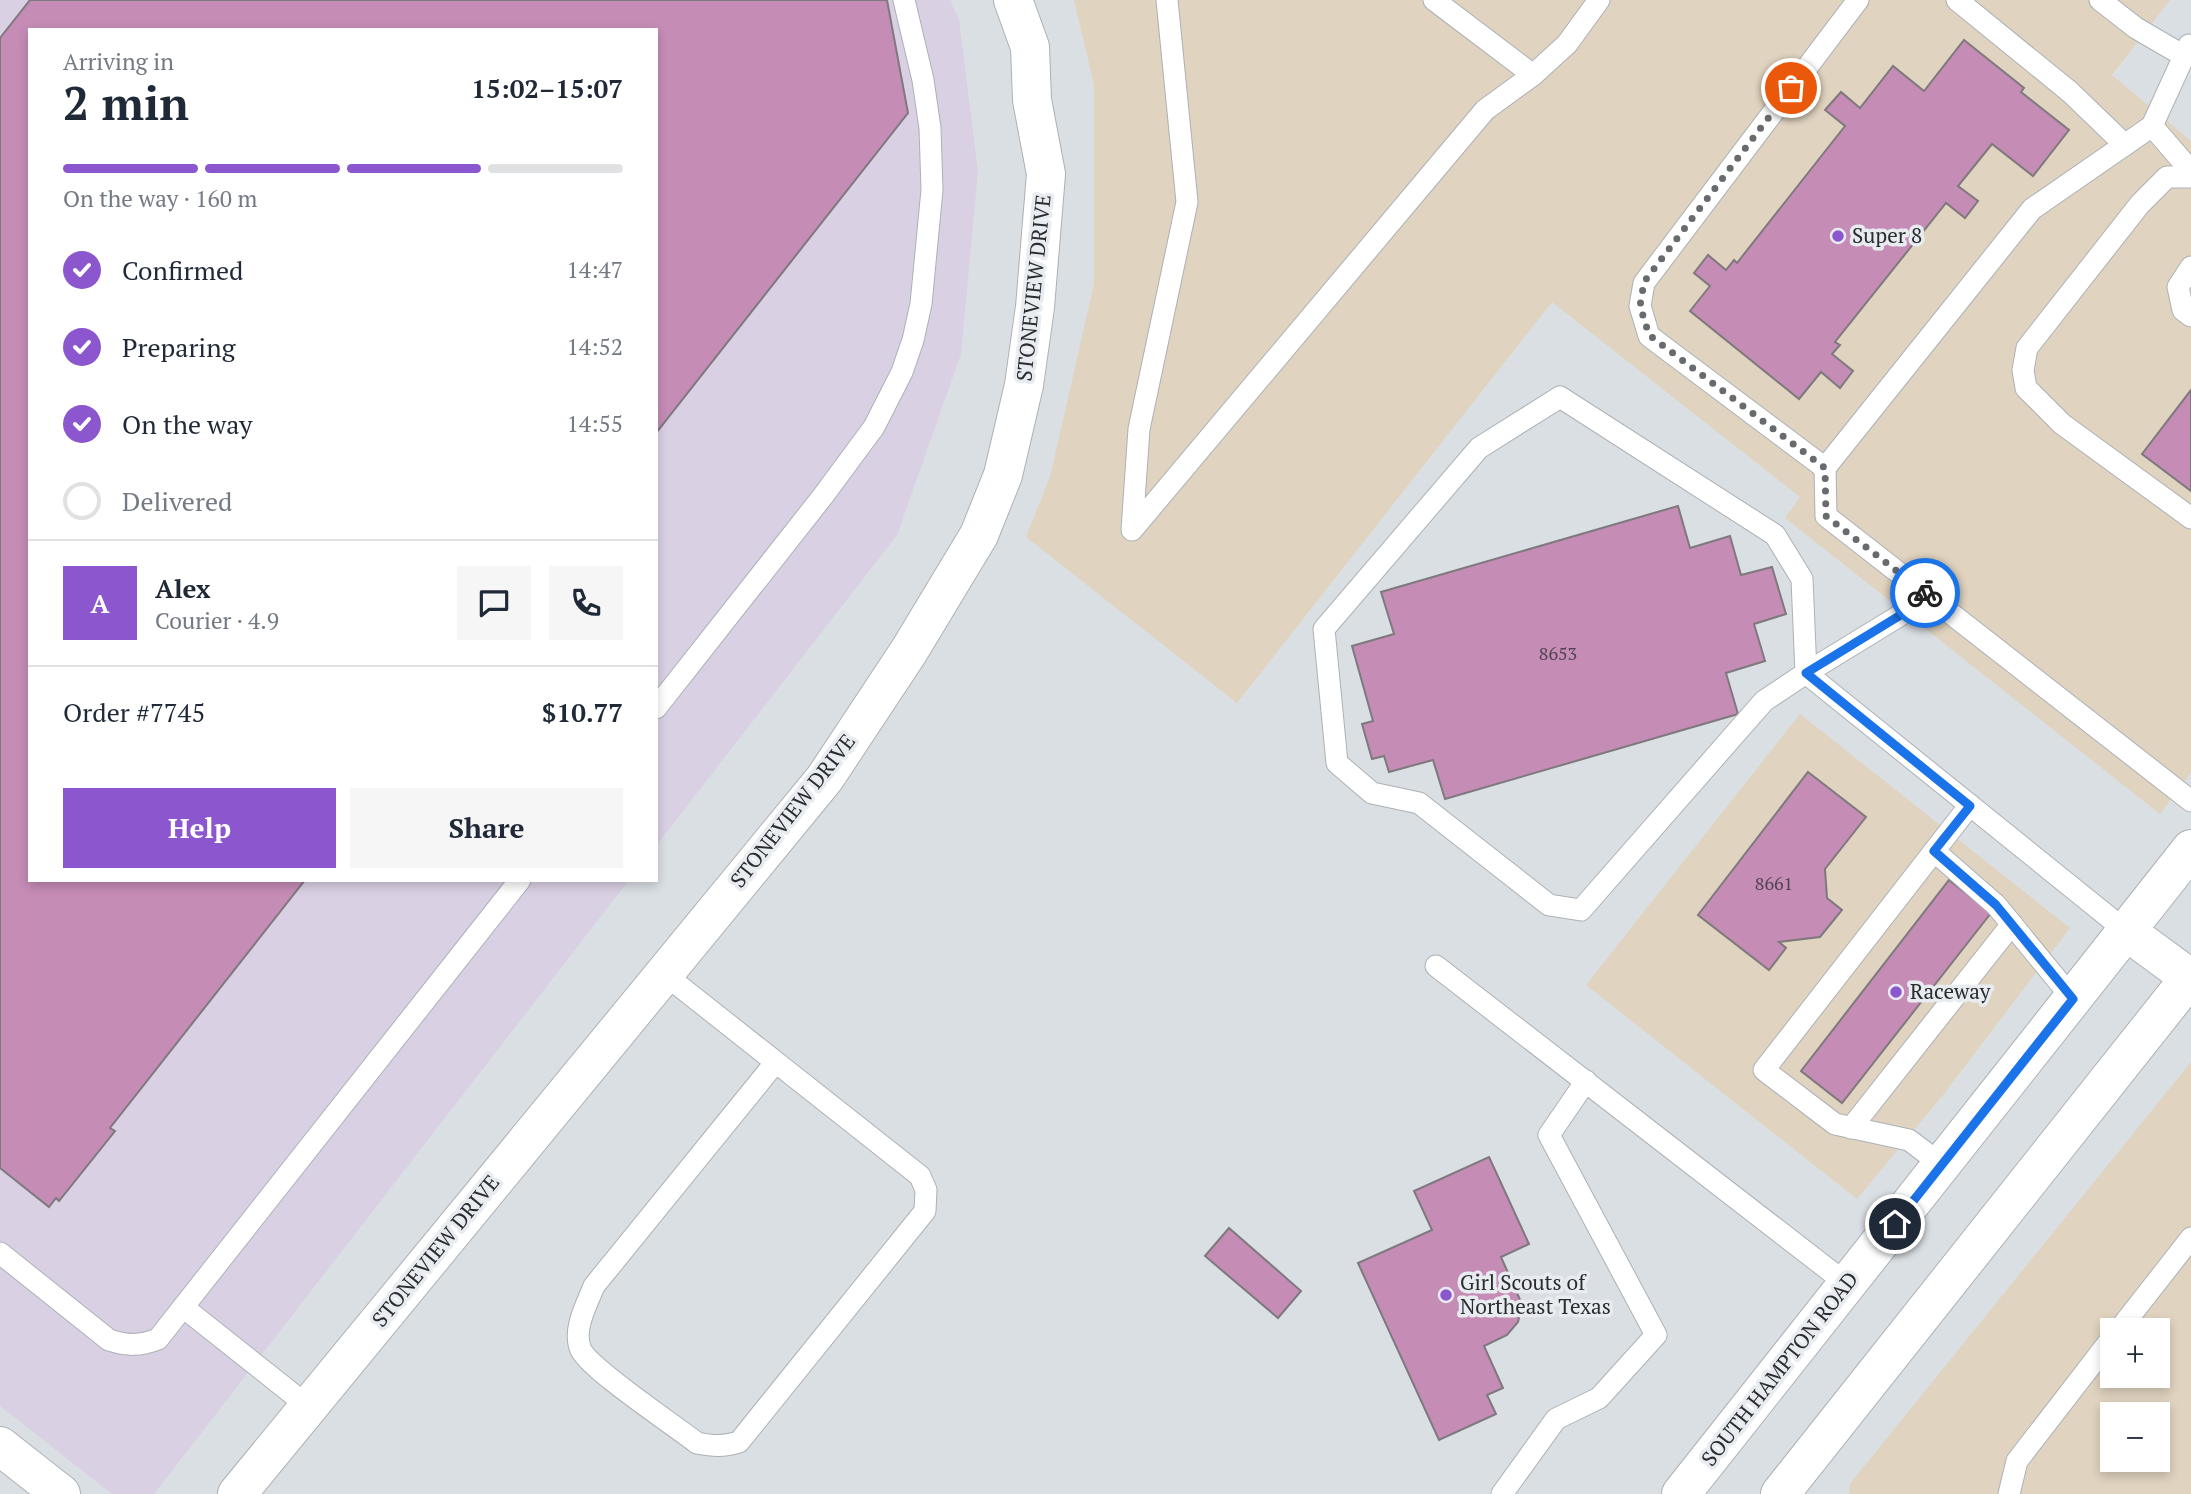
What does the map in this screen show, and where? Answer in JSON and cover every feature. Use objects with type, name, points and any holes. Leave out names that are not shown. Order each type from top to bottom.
[{"type":"street","name":"STONEVIEW DRIVE","points":[[237,1494],[825,778],[909,651],[979,535],[1003,475],[1024,385],[1035,307],[1046,174],[1032,100],[1030,47],[1013,0]]},
{"type":"street","name":"SOUTH HAMPTON ROAD","points":[[1681,1494],[2191,849]]},
{"type":"street","points":[[1780,1494],[2191,977],[2126,931]]},
{"type":"street","points":[[0,1446],[61,1494]]},
{"type":"lane","points":[[658,705],[874,427],[902,372],[921,304],[932,190],[923,80],[904,0]]},
{"type":"lane","points":[[1167,0],[1187,202],[1139,429],[1132,530],[1485,110],[1533,75],[1567,44],[1599,0]]},
{"type":"lane","points":[[1434,0],[1533,75]]},
{"type":"lane","points":[[1825,468],[1649,335],[1640,306],[1644,282],[1858,0]]},
{"type":"lane","points":[[1957,0],[2070,92],[2125,145]]},
{"type":"lane","points":[[2101,0],[2136,28],[2189,47],[2152,126],[2032,209],[1825,468],[1826,516],[2191,801]]},
{"type":"lane","points":[[2152,126],[2191,171]]},
{"type":"lane","points":[[2191,177],[2167,177],[2140,204],[2027,348],[2023,370],[2026,388],[2062,424],[2191,518]]},
{"type":"lane","points":[[2191,267],[2178,287],[2183,310],[2191,316]]},
{"type":"lane","points":[[1930,597],[1806,673],[1764,701],[1581,910],[1549,905],[1419,803],[1372,793],[1337,763],[1324,629],[1479,448],[1560,397],[1775,534],[1802,579],[1806,673],[2126,931]]},
{"type":"lane","points":[[1942,1165],[1909,1140],[1835,1124],[1764,1070],[1970,806]]},
{"type":"lane","points":[[1934,851],[1996,905],[2073,999]]},
{"type":"lane","points":[[0,1253],[109,1339],[127,1346],[143,1345],[158,1339],[518,882]]},
{"type":"lane","points":[[1851,1128],[2012,924]]},
{"type":"lane","points":[[1436,966],[1847,1284]]},
{"type":"lane","points":[[663,973],[920,1176],[926,1189],[925,1210],[739,1442],[723,1447],[711,1446],[697,1443],[596,1367],[581,1350],[578,1333],[594,1286],[775,1063]]},
{"type":"lane","points":[[1502,1494],[1556,1419],[1599,1398],[1656,1335],[1549,1135],[1586,1081]]},
{"type":"lane","points":[[2128,1318],[2191,1238]]},
{"type":"lane","points":[[183,1307],[309,1407]]},
{"type":"lane","points":[[2009,1494],[2017,1461],[2100,1354]]},
{"type":"shaded area","points":[[0,0],[950,0],[959,19],[978,171],[961,354],[897,535],[658,843],[658,28],[28,28],[28,882],[627,882],[154,1494],[112,1494],[0,1406]]},
{"type":"shaded area","points":[[1074,0],[2170,0],[2112,75],[2191,141],[2191,773],[2160,814],[1785,518],[1800,497],[1552,302],[1237,703],[1026,537],[1050,477],[1094,284],[1094,85]]},
{"type":"shaded area","points":[[1800,714],[2070,928],[1943,1095],[1857,1199],[1586,985]]},
{"type":"shaded area","points":[[2191,1062],[2191,1494],[1850,1494],[1849,1485]]},
{"type":"building","points":[[30,0],[887,0],[908,113],[658,430],[658,28],[28,28],[28,882],[303,882],[110,1128],[115,1131],[59,1201],[56,1198],[49,1207],[0,1168],[0,38]]},
{"type":"building","name":"Super 8","points":[[1964,40],[2024,88],[2021,92],[2069,130],[2033,176],[1992,144],[1958,186],[1978,201],[1965,218],[1946,203],[1835,342],[1840,345],[1832,354],[1853,371],[1840,388],[1821,372],[1799,399],[1690,311],[1710,286],[1694,273],[1708,255],[1726,270],[1734,260],[1737,263],[1845,126],[1825,110],[1841,92],[1860,108],[1893,66],[1924,91]]},
{"type":"building","points":[[2191,390],[2191,491],[2142,454]]},
{"type":"building","points":[[1678,506],[1690,548],[1730,536],[1741,575],[1772,567],[1786,614],[1754,624],[1765,661],[1726,673],[1738,714],[1445,799],[1433,760],[1389,772],[1384,756],[1372,759],[1362,724],[1373,721],[1352,646],[1394,634],[1381,592]]},
{"type":"building","points":[[1808,772],[1866,817],[1825,869],[1827,898],[1842,910],[1820,937],[1779,942],[1786,948],[1769,970],[1698,915]]},
{"type":"building","name":"Raceway","points":[[1949,880],[1991,913],[1842,1103],[1801,1071]]},
{"type":"building","name":"Girl Scouts of Northeast Texas","points":[[1489,1157],[1529,1244],[1501,1257],[1522,1304],[1518,1322],[1507,1335],[1484,1346],[1503,1388],[1487,1395],[1496,1414],[1439,1440],[1358,1263],[1432,1230],[1414,1191]]},
{"type":"building","points":[[1229,1228],[1301,1291],[1278,1318],[1205,1256]]},
{"type":"way so far","points":[[1791,88],[1644,282],[1640,306],[1649,335],[1825,468],[1826,516],[1925,593]]},
{"type":"place","name":"Super 8","points":[[1838,236]]},
{"type":"place","name":"Raceway","points":[[1896,992]]},
{"type":"place","name":"Girl Scouts of Northeast Texas","points":[[1446,1295]]},
{"type":"route","points":[[1895,1224],[2073,999],[1996,905],[1934,851],[1970,806],[1806,673],[1930,597],[1925,593]]}]
